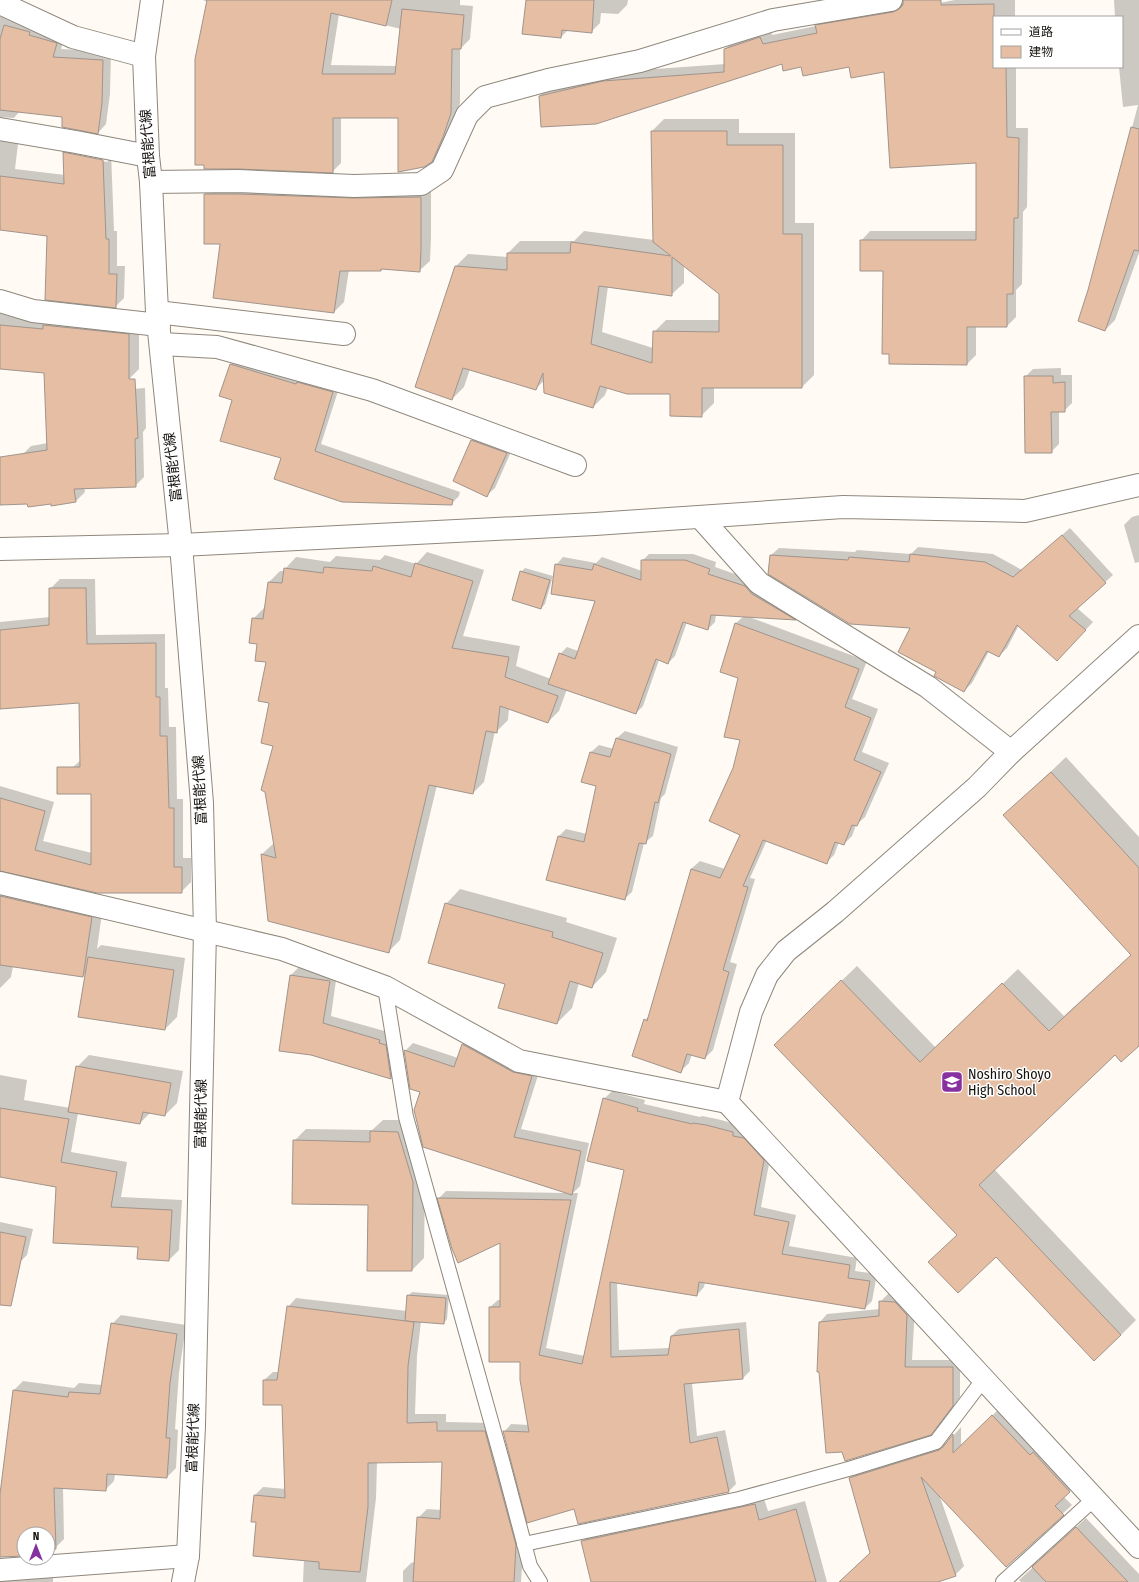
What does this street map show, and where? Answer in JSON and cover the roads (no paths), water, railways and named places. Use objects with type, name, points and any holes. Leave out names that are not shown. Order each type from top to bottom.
[{"type":"street","name":"富根能代線","points":[[152,0],[144,56],[148,156],[151,182],[159,327],[181,545],[202,803],[205,931],[194,1426],[188,1556],[183,1582]]},
{"type":"street","points":[[151,182],[238,181],[354,186],[421,184],[442,170],[467,115],[485,97],[548,80],[640,60],[772,20],[891,0]]},
{"type":"street","points":[[0,3],[73,37],[144,56]]},
{"type":"street","points":[[0,129],[148,156]]},
{"type":"street","points":[[0,301],[33,311],[159,327],[344,334]]},
{"type":"street","points":[[159,327],[218,347],[372,390],[575,465]]},
{"type":"street","points":[[0,549],[181,545],[595,524],[843,507],[1025,511],[1139,485]]},
{"type":"street","points":[[700,517],[758,583],[928,687],[1011,752]]},
{"type":"street","points":[[727,1102],[751,1012],[767,975],[786,951],[835,912],[977,787],[1011,752],[1139,636]]},
{"type":"street","points":[[0,883],[282,949],[385,987],[519,1061],[727,1102],[1139,1547]]},
{"type":"street","points":[[0,1570],[188,1556]]},
{"type":"lane","points":[[385,987],[406,1117],[530,1566],[540,1582]]},
{"type":"lane","points":[[524,1544],[739,1499],[852,1468],[936,1442],[983,1380]]},
{"type":"lane","points":[[1003,1582],[1094,1499]]},
{"type":"place","name":"Noshiro Shoyo High School","points":[[952,1082]]}]
